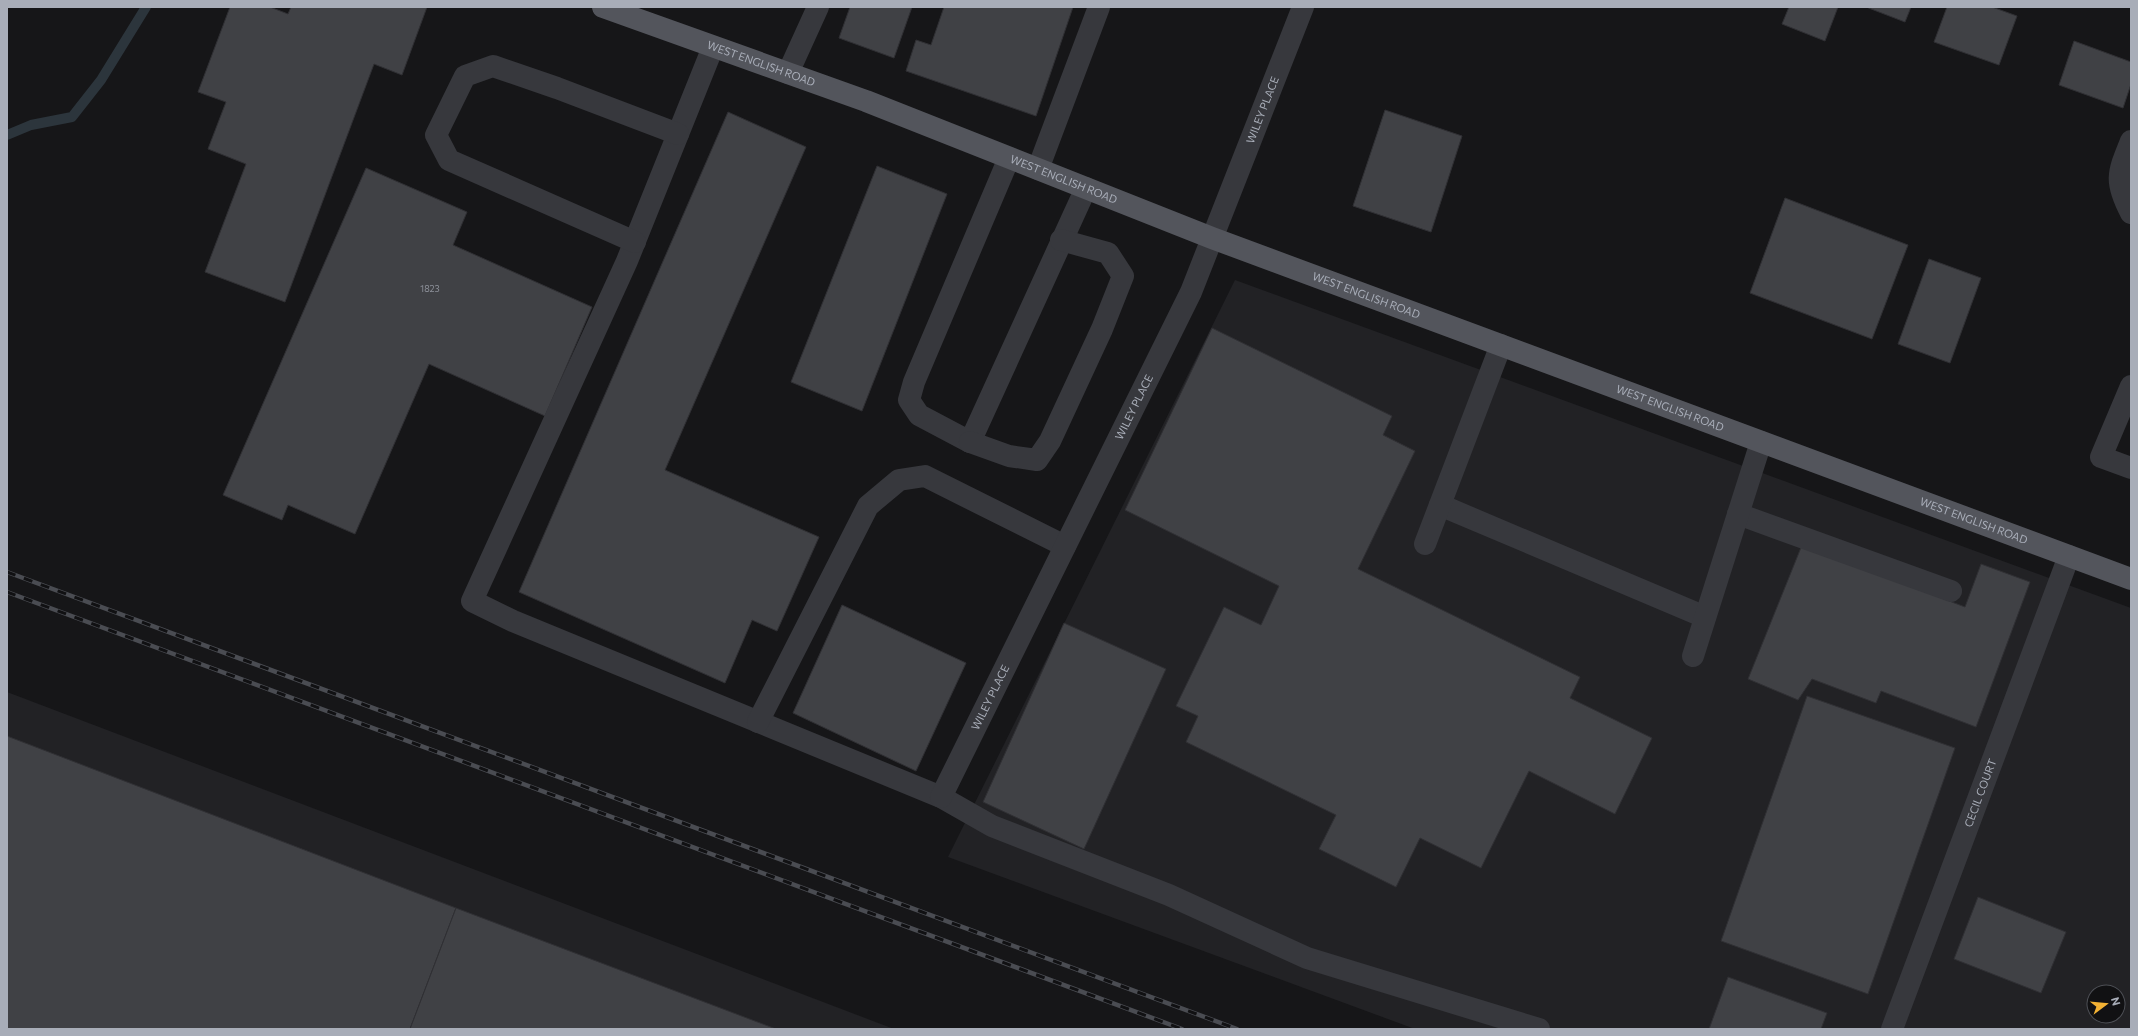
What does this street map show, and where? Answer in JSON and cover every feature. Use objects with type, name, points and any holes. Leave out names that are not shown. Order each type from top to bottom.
[{"type":"main road","name":"WEST ENGLISH ROAD","points":[[603,7],[866,101],[1212,238],[2131,579]]},
{"type":"street","points":[[788,73],[818,7]]},
{"type":"street","points":[[1038,169],[1099,7]]},
{"type":"street","name":"WILEY PLACE","points":[[941,797],[1191,292],[1300,8]]},
{"type":"street","points":[[713,46],[635,242],[472,601],[513,621],[941,797],[992,826],[1169,895],[1307,958],[1539,1029]]},
{"type":"street","points":[[635,242],[449,160],[436,135],[465,76],[493,66],[557,88],[678,134]]},
{"type":"street","points":[[2131,141],[2119,171],[2121,195],[2131,212]]},
{"type":"street","points":[[1009,158],[914,382],[909,400],[919,415],[970,442],[1009,456],[1037,460],[1050,441],[1102,329],[1123,276],[1108,253],[1061,240]]},
{"type":"street","points":[[970,442],[1086,188]]},
{"type":"street","points":[[1425,544],[1501,346]]},
{"type":"street","points":[[2131,386],[2101,457],[2131,468]]},
{"type":"street","points":[[1693,656],[1761,442]]},
{"type":"street","points":[[758,722],[868,506],[899,480],[924,476],[1065,546]]},
{"type":"street","points":[[1440,505],[1705,617]]},
{"type":"street","points":[[1738,514],[1950,591]]},
{"type":"street","name":"CECIL COURT","points":[[1892,1029],[2069,556]]},
{"type":"shaded area","points":[[1235,280],[2131,608],[2131,1029],[1415,1029],[948,857]]},
{"type":"shaded area","points":[[7,692],[894,1029],[7,1029]]},
{"type":"building","points":[[230,7],[270,7],[288,14],[291,7],[427,7],[402,75],[374,64],[285,302],[205,272],[246,164],[208,149],[226,102],[198,92]]},
{"type":"building","points":[[850,7],[912,7],[894,58],[839,38]]},
{"type":"building","points":[[944,7],[1073,7],[1036,116],[906,71],[916,40],[931,45]]},
{"type":"building","points":[[1789,7],[1838,7],[1825,41],[1782,24]]},
{"type":"building","points":[[1866,7],[1911,7],[1905,22]]},
{"type":"building","points":[[1947,7],[1992,7],[2017,16],[1999,65],[1934,42]]},
{"type":"building","points":[[2074,41],[2131,62],[2131,84],[2123,108],[2059,85]]},
{"type":"building","points":[[1385,110],[1462,136],[1431,232],[1353,206]]},
{"type":"building","points":[[728,112],[806,147],[665,470],[819,537],[777,631],[752,620],[725,683],[519,592]]},
{"type":"building","points":[[877,166],[947,194],[862,411],[791,382]]},
{"type":"building","points":[[366,168],[467,212],[453,245],[592,307],[545,416],[429,364],[355,534],[288,505],[282,520],[223,495]]},
{"type":"building","points":[[1785,198],[1908,245],[1872,339],[1750,293]]},
{"type":"building","points":[[1929,259],[1981,278],[1950,363],[1898,344]]},
{"type":"building","points":[[1212,328],[1392,416],[1383,435],[1415,451],[1358,569],[1580,677],[1570,698],[1652,738],[1615,814],[1529,771],[1481,868],[1420,838],[1396,887],[1319,849],[1336,815],[1186,742],[1198,716],[1176,706],[1224,607],[1261,625],[1279,586],[1125,510]]},
{"type":"building","points":[[1802,545],[1965,607],[1981,564],[2030,582],[1976,727],[1881,691],[1876,703],[1812,679],[1798,700],[1748,679]]},
{"type":"building","points":[[842,605],[966,663],[916,771],[793,713]]},
{"type":"building","points":[[1064,623],[1166,669],[1084,849],[983,802]]},
{"type":"building","points":[[1807,696],[1955,748],[1868,994],[1721,941]]},
{"type":"building","points":[[7,736],[456,908],[410,1029],[7,1029]]},
{"type":"building","points":[[1978,897],[2066,932],[2041,993],[1954,959]]},
{"type":"building","points":[[456,908],[776,1029],[410,1029]]},
{"type":"building","points":[[1728,977],[1827,1013],[1821,1029],[1709,1029]]},
{"type":"waterway","points":[[7,135],[31,125],[72,117],[101,80],[146,7]]},
{"type":"railway","points":[[7,572],[1237,1029]]},
{"type":"railway","points":[[7,592],[1182,1029]]}]
